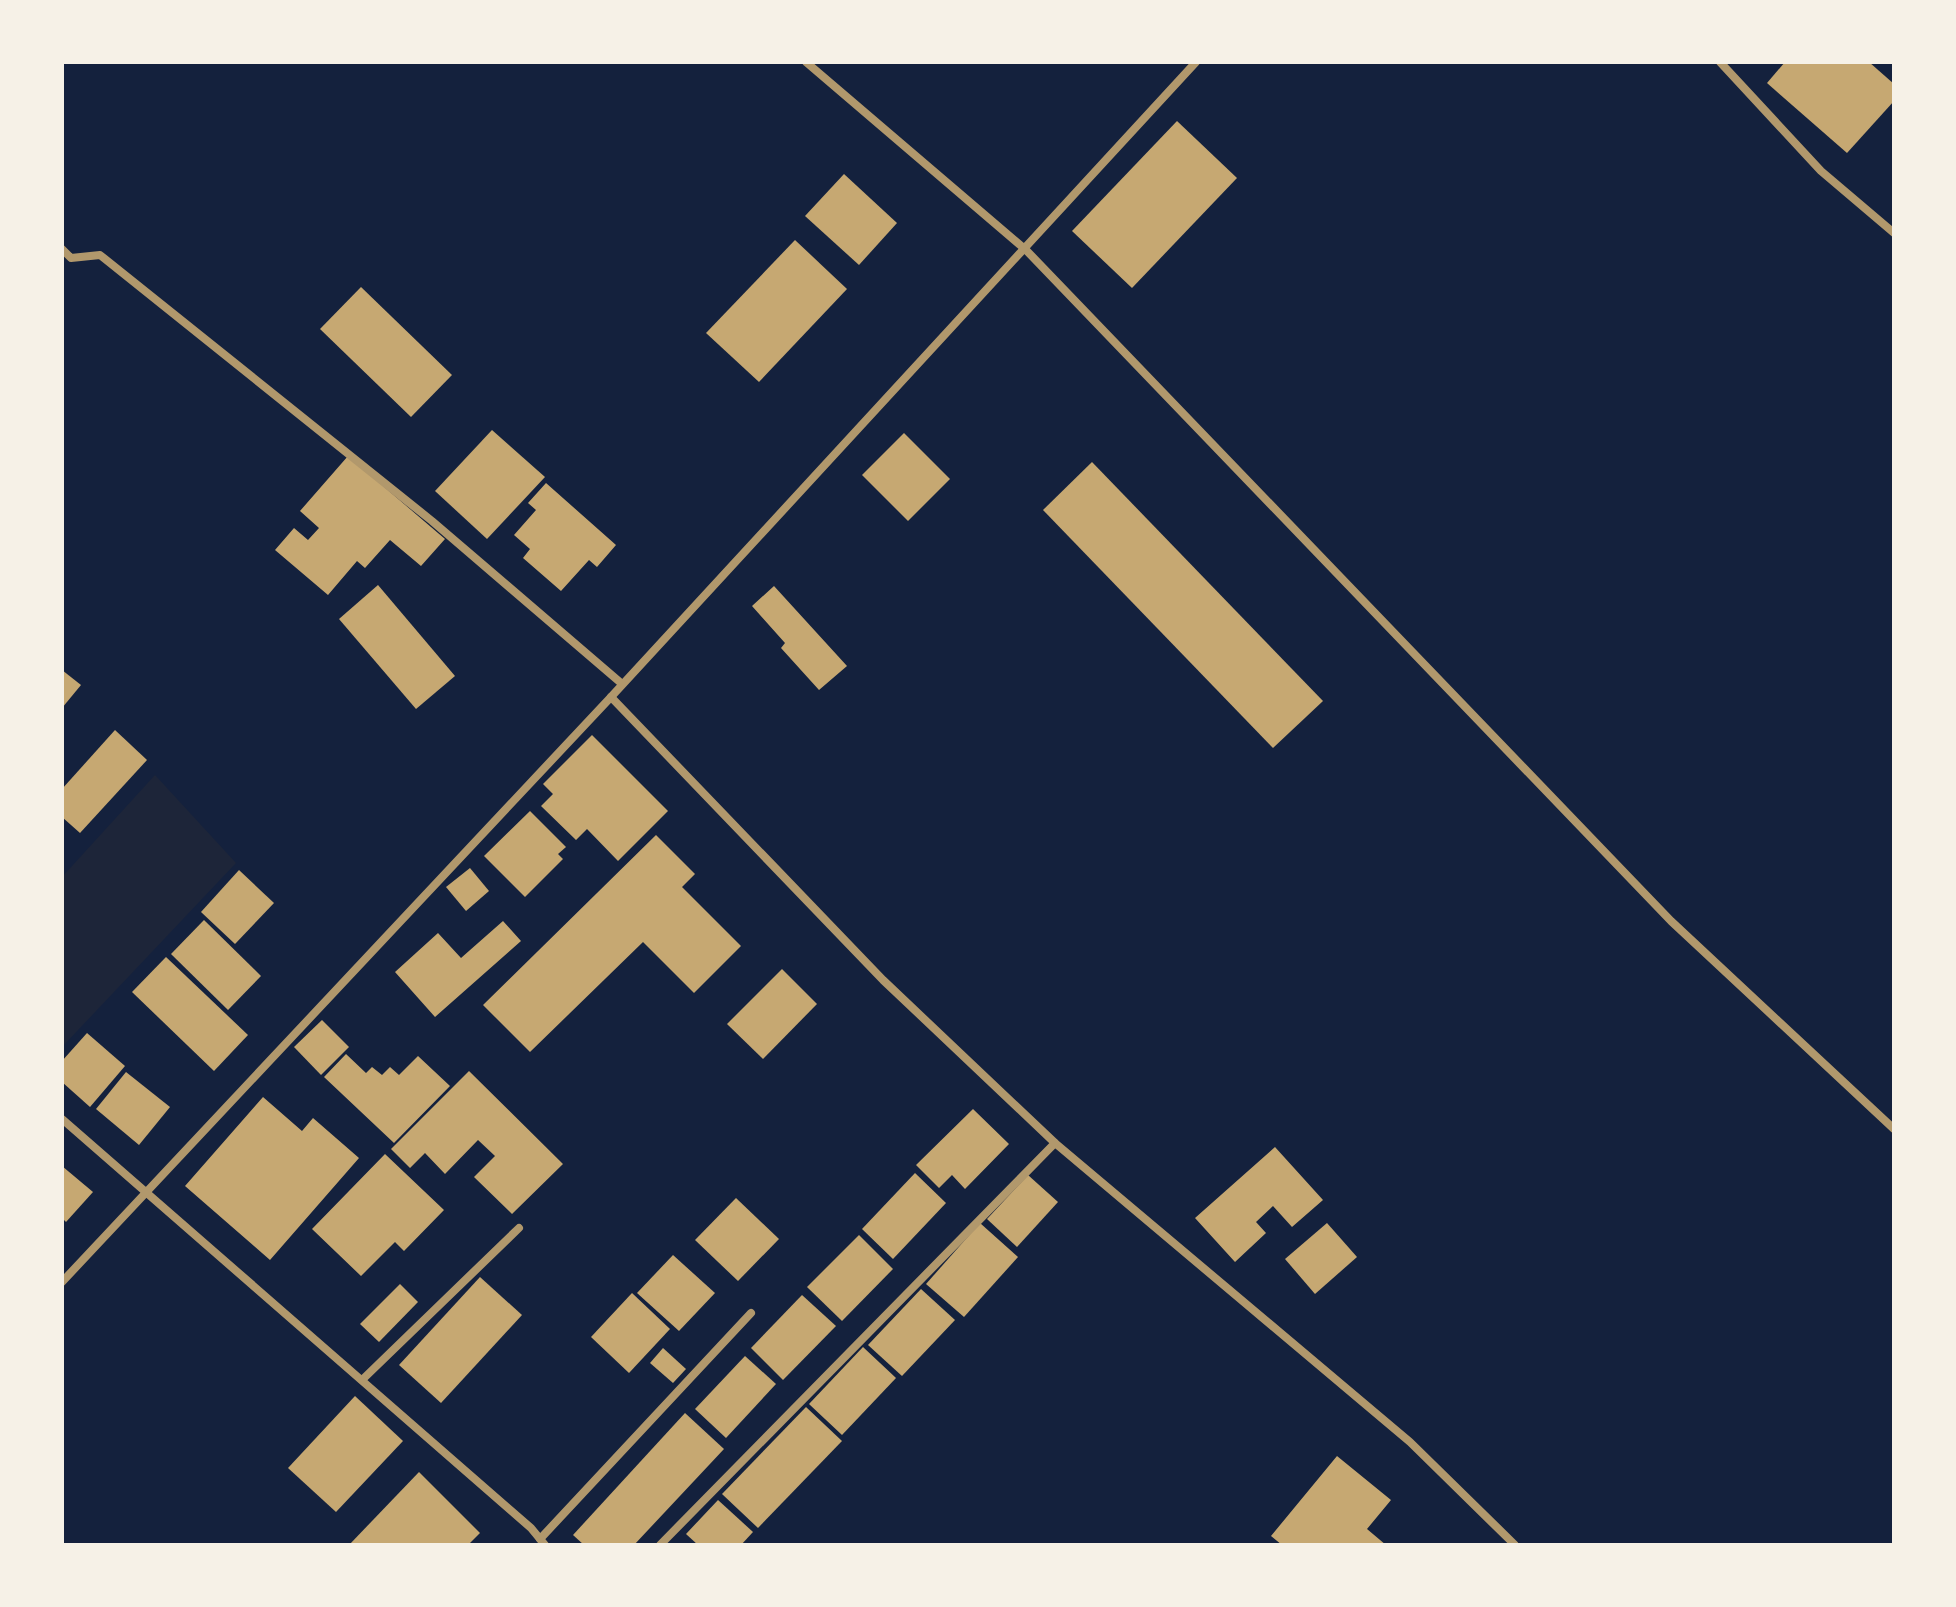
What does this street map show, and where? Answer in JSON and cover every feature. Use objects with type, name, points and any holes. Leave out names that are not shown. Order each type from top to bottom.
[{"type":"street","points":[[806,62],[1026,250],[1671,921],[1894,1129]]},
{"type":"street","points":[[62,1282],[611,697],[1196,62]]},
{"type":"street","points":[[1720,62],[1821,171],[1894,233]]},
{"type":"street","points":[[62,249],[71,258],[100,255],[432,521],[621,683]]},
{"type":"street","points":[[611,697],[883,980],[1055,1143],[1410,1442],[1515,1545]]},
{"type":"street","points":[[62,1119],[543,1542],[751,1313]]},
{"type":"street","points":[[660,1545],[1055,1143]]},
{"type":"street","points":[[362,1380],[519,1228]]},
{"type":"shaded area","points":[[155,775],[236,863],[62,1047],[62,877]]},
{"type":"building","points":[[1785,62],[1869,62],[1894,84],[1894,101],[1847,153],[1767,83]]},
{"type":"building","points":[[1177,121],[1237,178],[1132,288],[1072,231]]},
{"type":"building","points":[[844,174],[897,223],[859,265],[805,216]]},
{"type":"building","points":[[795,240],[847,289],[759,382],[706,333]]},
{"type":"building","points":[[361,287],[452,375],[411,417],[320,329]]},
{"type":"building","points":[[492,430],[545,477],[487,539],[435,491]]},
{"type":"building","points":[[904,433],[950,479],[908,521],[862,475]]},
{"type":"building","points":[[348,456],[445,539],[421,566],[390,540],[365,568],[357,561],[328,595],[275,550],[294,528],[308,540],[319,528],[300,511]]},
{"type":"building","points":[[1092,462],[1323,701],[1273,748],[1043,510]]},
{"type":"building","points":[[546,483],[616,545],[597,567],[589,560],[561,591],[523,558],[530,549],[514,535],[536,510],[528,503]]},
{"type":"building","points":[[378,585],[455,676],[416,709],[339,619]]},
{"type":"building","points":[[774,586],[847,666],[819,690],[781,648],[785,643],[752,606]]},
{"type":"building","points":[[62,670],[81,685],[62,708]]},
{"type":"building","points":[[115,730],[147,760],[80,833],[62,817],[62,789]]},
{"type":"building","points":[[592,735],[668,811],[618,861],[587,829],[576,840],[541,806],[553,794],[543,784]]},
{"type":"building","points":[[530,811],[566,847],[558,854],[563,859],[525,897],[484,856]]},
{"type":"building","points":[[656,835],[695,874],[682,887],[741,946],[694,993],[643,942],[530,1052],[483,1005]]},
{"type":"building","points":[[470,868],[489,891],[466,911],[446,887]]},
{"type":"building","points":[[239,870],[274,903],[235,944],[201,912]]},
{"type":"building","points":[[204,920],[261,976],[228,1010],[171,954]]},
{"type":"building","points":[[503,921],[521,941],[435,1017],[395,972],[438,933],[461,958]]},
{"type":"building","points":[[166,957],[248,1035],[214,1071],[132,992]]},
{"type":"building","points":[[782,969],[817,1004],[763,1059],[727,1024]]},
{"type":"building","points":[[322,1020],[349,1047],[321,1075],[294,1047]]},
{"type":"building","points":[[87,1033],[125,1066],[90,1107],[62,1082],[62,1061]]},
{"type":"building","points":[[346,1054],[366,1073],[372,1067],[382,1075],[390,1067],[399,1075],[418,1056],[450,1086],[394,1143],[324,1077]]},
{"type":"building","points":[[469,1071],[563,1164],[512,1214],[474,1177],[495,1156],[478,1140],[445,1174],[425,1153],[410,1168],[391,1149]]},
{"type":"building","points":[[126,1072],[170,1107],[139,1145],[96,1109]]},
{"type":"building","points":[[263,1097],[302,1131],[313,1118],[359,1158],[270,1260],[185,1186]]},
{"type":"building","points":[[973,1109],[1009,1144],[965,1189],[952,1175],[939,1188],[916,1165]]},
{"type":"building","points":[[1275,1147],[1323,1200],[1292,1227],[1273,1206],[1256,1222],[1266,1233],[1235,1262],[1195,1218]]},
{"type":"building","points":[[385,1154],[444,1210],[404,1251],[395,1242],[361,1276],[312,1229]]},
{"type":"building","points":[[62,1166],[93,1192],[66,1222],[62,1218]]},
{"type":"building","points":[[915,1173],[946,1203],[893,1259],[862,1229]]},
{"type":"building","points":[[1028,1175],[1058,1202],[1017,1247],[987,1219]]},
{"type":"building","points":[[736,1198],[779,1239],[738,1281],[695,1240]]},
{"type":"building","points":[[980,1223],[1018,1257],[964,1317],[926,1284]]},
{"type":"building","points":[[1327,1223],[1357,1257],[1315,1294],[1285,1259]]},
{"type":"building","points":[[859,1235],[893,1269],[842,1321],[807,1287]]},
{"type":"building","points":[[673,1255],[715,1293],[679,1331],[637,1293]]},
{"type":"building","points":[[480,1277],[522,1315],[441,1403],[399,1365]]},
{"type":"building","points":[[400,1284],[418,1302],[379,1342],[360,1324]]},
{"type":"building","points":[[921,1289],[955,1320],[902,1376],[868,1345]]},
{"type":"building","points":[[632,1293],[670,1329],[629,1373],[591,1337]]},
{"type":"building","points":[[802,1295],[836,1326],[783,1380],[751,1348]]},
{"type":"building","points":[[863,1347],[896,1378],[842,1435],[809,1404]]},
{"type":"building","points":[[663,1348],[686,1369],[673,1383],[650,1363]]},
{"type":"building","points":[[745,1356],[776,1384],[726,1438],[695,1409]]},
{"type":"building","points":[[355,1396],[403,1441],[336,1512],[288,1468]]},
{"type":"building","points":[[806,1407],[842,1441],[758,1528],[722,1494]]},
{"type":"building","points":[[685,1413],[724,1449],[634,1545],[584,1545],[573,1535]]},
{"type":"building","points":[[1337,1456],[1391,1500],[1367,1529],[1386,1545],[1282,1545],[1271,1536]]},
{"type":"building","points":[[419,1472],[480,1533],[468,1545],[349,1545]]},
{"type":"building","points":[[718,1500],[753,1532],[741,1545],[698,1545],[686,1534]]}]
